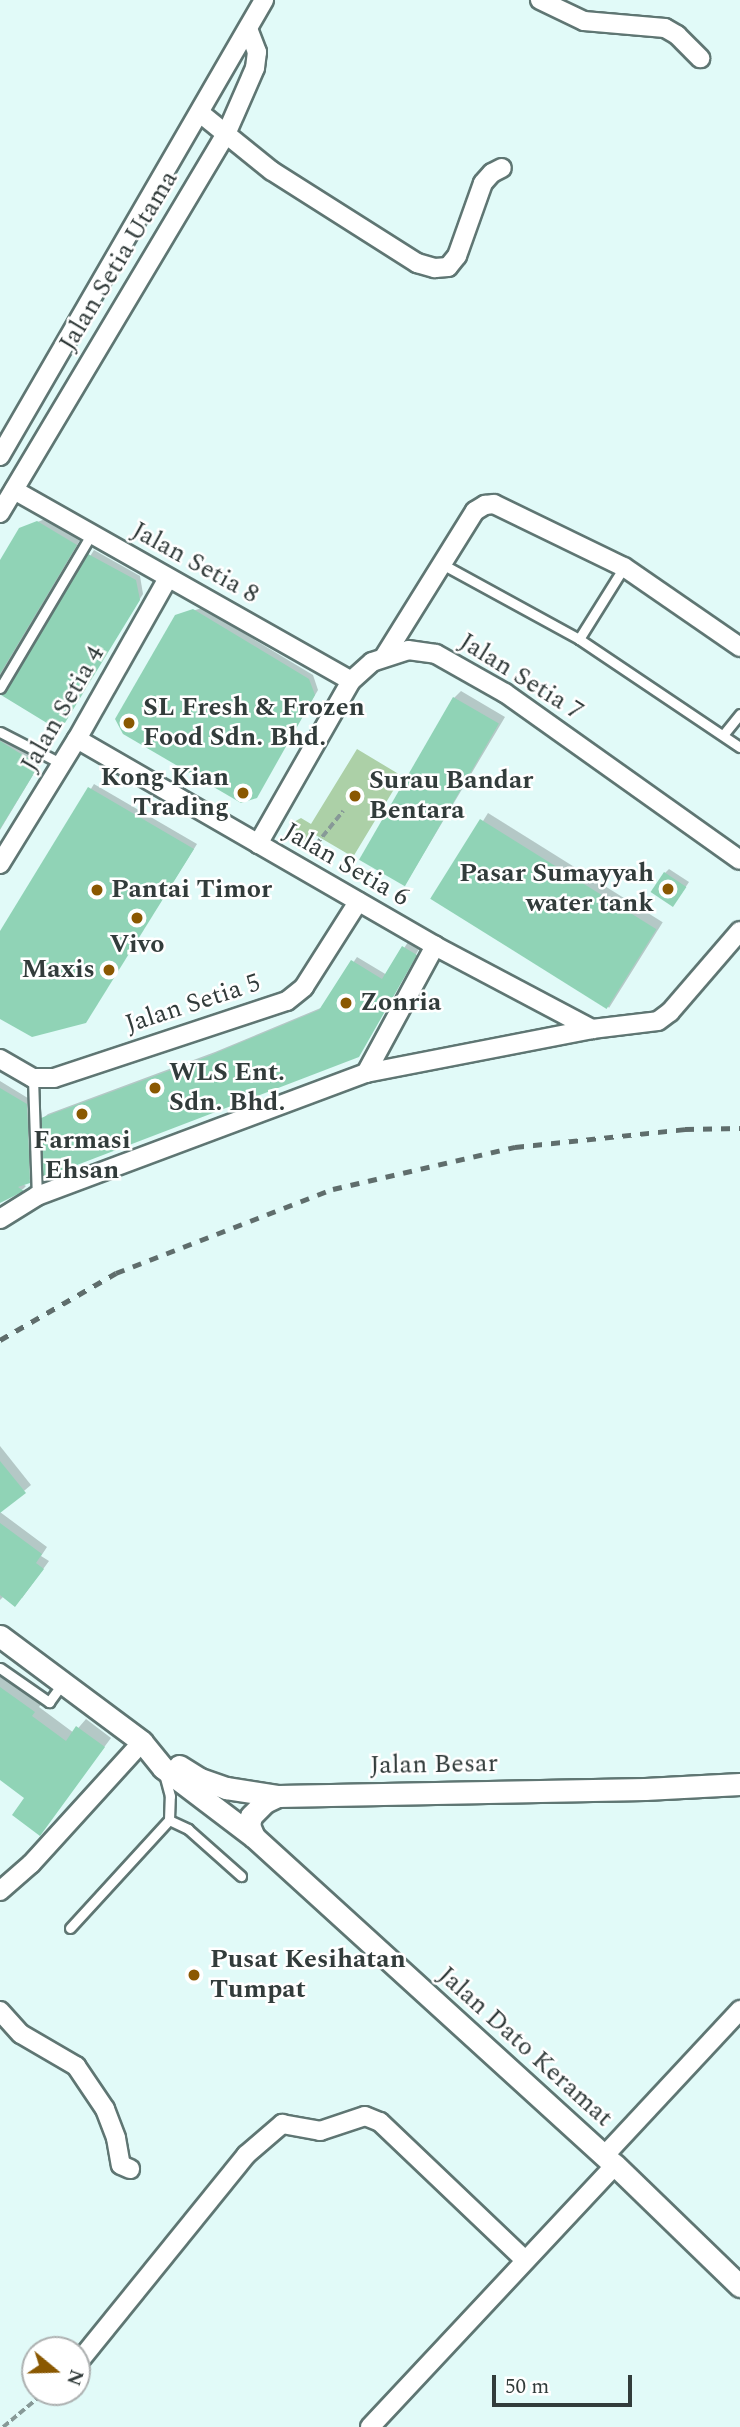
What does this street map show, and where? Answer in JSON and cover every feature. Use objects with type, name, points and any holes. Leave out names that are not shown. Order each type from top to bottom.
[{"type":"street","points":[[0,456],[264,0]]},
{"type":"street","points":[[540,0],[584,21],[665,28],[677,35],[700,58]]},
{"type":"street","name":"Jalan Setia Utama","points":[[0,513],[227,132],[255,68],[257,52],[248,29]]},
{"type":"street","points":[[200,113],[227,132],[272,171],[417,263],[435,268],[448,267],[457,256],[483,183],[492,173],[502,168]]},
{"type":"street","name":"Jalan Setia 8","points":[[14,490],[351,681]]},
{"type":"street","points":[[384,657],[475,511],[485,505],[494,504],[624,567],[740,647]]},
{"type":"street","name":"Jalan Setia 4","points":[[0,864],[77,739],[168,578]]},
{"type":"street","name":"Jalan Setia 7","points":[[258,844],[351,681],[372,662],[408,650],[436,654],[505,693],[740,860]]},
{"type":"street","name":"Jalan Setia 6","points":[[77,739],[435,946],[592,1029]]},
{"type":"street","name":"Jalan Setia 5","points":[[33,1078],[54,1079],[287,1001],[304,987],[358,902]]},
{"type":"street","points":[[0,1219],[37,1196],[366,1073],[592,1029],[658,1021],[670,1012],[740,932]]},
{"type":"street","points":[[366,1073],[435,946]]},
{"type":"street","points":[[0,1059],[33,1078]]},
{"type":"street","points":[[0,1636],[142,1742],[31,1864],[0,1891]]},
{"type":"street","name":"Jalan Dato Keramat","points":[[142,1742],[163,1768],[254,1837],[610,2161],[740,2286]]},
{"type":"street","name":"Jalan Besar","points":[[142,1742],[200,1779],[226,1788],[278,1796],[632,1790],[740,1784]]},
{"type":"street","points":[[254,1837],[249,1825],[251,1816],[265,1802],[278,1796]]},
{"type":"street","points":[[370,2427],[524,2259],[740,2010]]},
{"type":"street","points":[[0,2011],[21,2034],[76,2066],[105,2109],[116,2138],[121,2165],[130,2169]]},
{"type":"street","points":[[91,2347],[246,2155],[282,2124],[320,2131],[365,2116],[380,2122],[524,2259]]},
{"type":"lane","points":[[0,688],[91,535]]},
{"type":"lane","points":[[442,564],[579,639],[740,747]]},
{"type":"lane","points":[[579,639],[624,567]]},
{"type":"lane","points":[[723,735],[740,714]]},
{"type":"lane","points":[[0,732],[62,764]]},
{"type":"lane","points":[[33,1078],[37,1196]]},
{"type":"lane","points":[[0,1668],[49,1702],[64,1682]]},
{"type":"lane","points":[[70,1928],[169,1820],[170,1796],[163,1768]]},
{"type":"lane","points":[[169,1820],[188,1829],[242,1876]]},
{"type":"path","points":[[373,802],[384,810]]},
{"type":"path","points":[[298,867],[343,811]]},
{"type":"path","points":[[4,2427],[29,2406]]},
{"type":"green space","points":[[357,749],[402,776],[353,857],[314,834],[306,844],[296,836],[294,822],[301,818],[311,824]]},
{"type":"building","points":[[37,521],[77,545],[0,674],[0,560],[19,528]]},
{"type":"building","points":[[88,554],[136,580],[140,600],[60,731],[1,695],[6,692]]},
{"type":"building","points":[[193,609],[309,679],[315,695],[257,798],[241,803],[123,734],[115,719],[175,615]]},
{"type":"building","points":[[453,697],[499,724],[405,886],[359,860]]},
{"type":"building","points":[[0,741],[39,765],[0,829]]},
{"type":"building","name":"Pantai Timor","points":[[88,787],[194,849],[86,1023],[32,1037],[0,1019],[0,931]]},
{"type":"building","points":[[480,819],[656,929],[607,1009],[430,899]]},
{"type":"building","name":"Pasar Sumayyah water tank","points":[[664,872],[686,887],[673,907],[651,892]]},
{"type":"building","points":[[402,946],[417,955],[359,1057],[43,1178],[41,1118],[209,1056],[319,1010],[351,960],[382,979]]},
{"type":"building","points":[[0,1088],[27,1104],[30,1183],[18,1187],[24,1191],[0,1203]]},
{"type":"building","points":[[0,1461],[26,1493],[0,1513]]},
{"type":"building","points":[[0,1523],[42,1554],[36,1563],[44,1569],[15,1607],[0,1595]]},
{"type":"building","points":[[0,1687],[35,1712],[32,1716],[66,1741],[76,1726],[105,1747],[40,1836],[12,1815],[24,1798],[0,1780]]},
{"type":"railway","points":[[0,1340],[116,1273],[333,1189],[515,1147],[685,1129],[740,1128]]},
{"type":"place","name":"SL Fresh & Frozen Food Sdn. Bhd.","points":[[129,723]]},
{"type":"place","name":"Kong Kian Trading","points":[[243,793]]},
{"type":"place","name":"Surau Bandar Bentara","points":[[355,796]]},
{"type":"place","name":"Pasar Sumayyah water tank","points":[[668,889]]},
{"type":"place","name":"Pantai Timor","points":[[97,890]]},
{"type":"place","name":"Vivo","points":[[137,918]]},
{"type":"place","name":"Maxis","points":[[109,970]]},
{"type":"place","name":"Zonria","points":[[346,1003]]},
{"type":"place","name":"WLS Ent. Sdn. Bhd.","points":[[155,1088]]},
{"type":"place","name":"Farmasi Ehsan","points":[[82,1114]]},
{"type":"place","name":"Pusat Kesihatan Tumpat","points":[[194,1975]]}]
